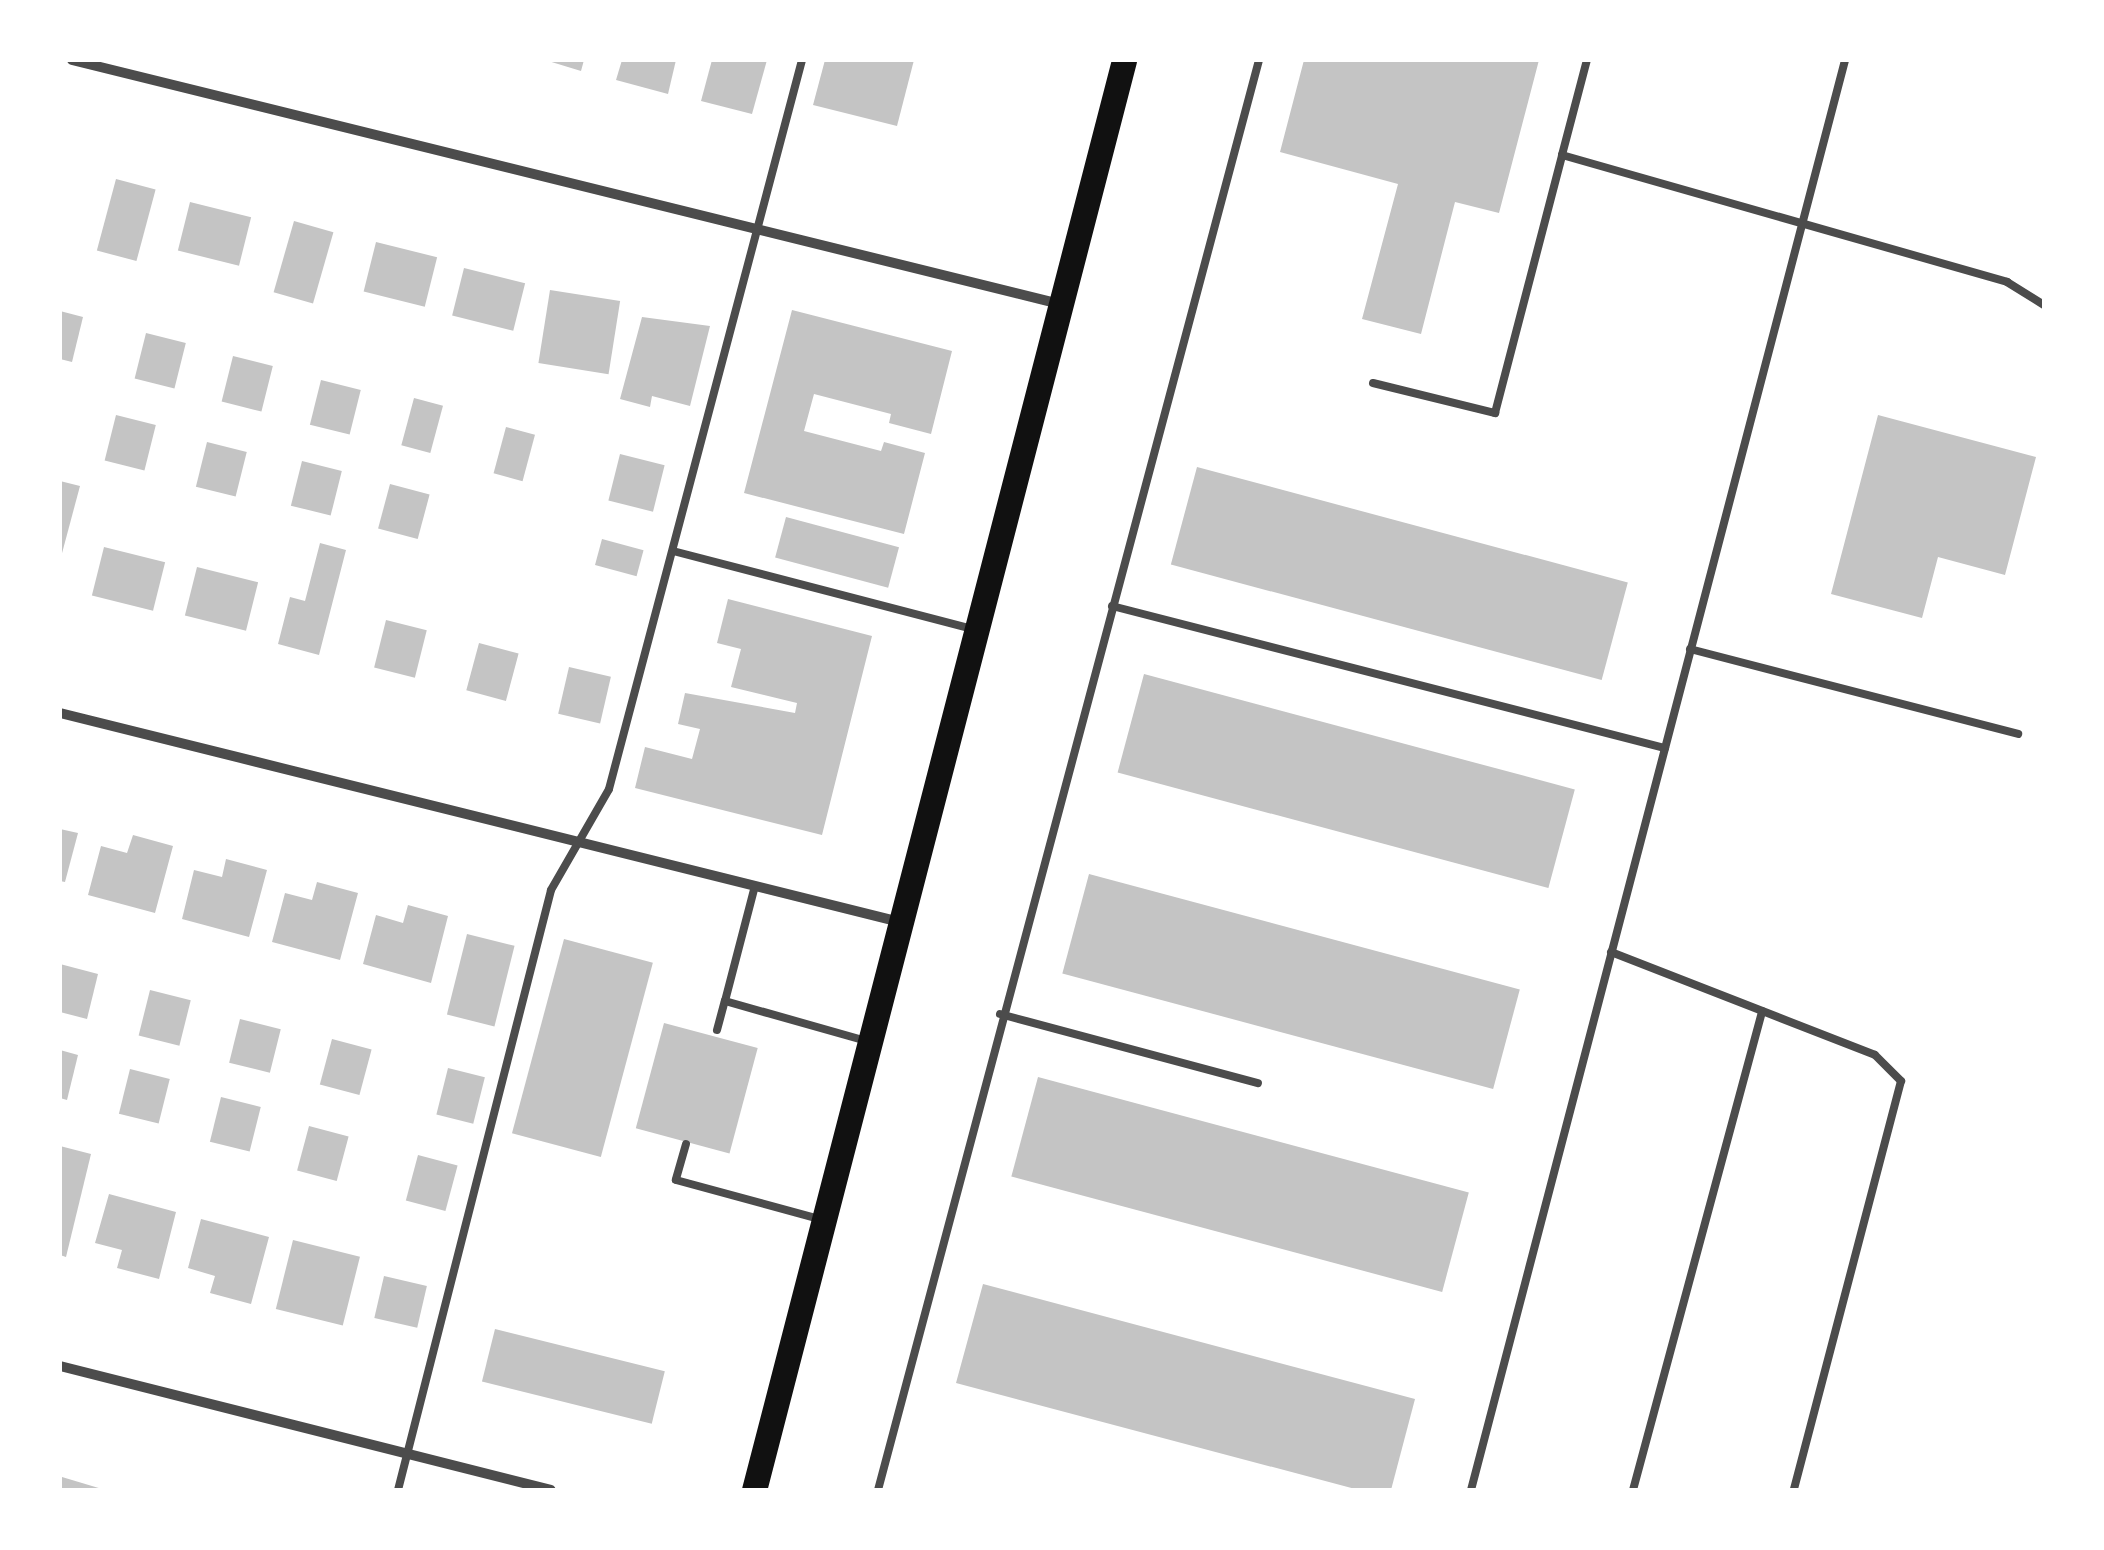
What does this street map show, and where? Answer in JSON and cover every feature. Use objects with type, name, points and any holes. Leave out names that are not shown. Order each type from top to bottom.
[{"type":"main road","points":[[754,1490],[1124,60]]},
{"type":"street","points":[[72,60],[1061,304]]},
{"type":"street","points":[[60,714],[901,922]]},
{"type":"street","points":[[60,1366],[551,1490]]},
{"type":"lane","points":[[398,1490],[551,890],[609,788],[802,60]]},
{"type":"lane","points":[[878,1490],[1000,1014],[1259,60]]},
{"type":"lane","points":[[1373,382],[1495,413],[1587,60]]},
{"type":"lane","points":[[1471,1490],[1845,60]]},
{"type":"lane","points":[[1562,155],[2007,282],[2044,305]]},
{"type":"lane","points":[[672,551],[976,630]]},
{"type":"lane","points":[[1112,606],[1665,748]]},
{"type":"lane","points":[[1690,649],[2018,734]]},
{"type":"lane","points":[[717,1030],[755,886]]},
{"type":"lane","points":[[1612,952],[1875,1055],[1901,1082],[1794,1490]]},
{"type":"lane","points":[[725,1001],[870,1042]]},
{"type":"lane","points":[[1634,1490],[1762,1011]]},
{"type":"lane","points":[[1000,1014],[1258,1084]]},
{"type":"lane","points":[[686,1144],[676,1180],[824,1220]]},
{"type":"building","points":[[545,60],[584,60],[581,71]]},
{"type":"building","points":[[622,60],[676,60],[668,94],[616,80]]},
{"type":"building","points":[[712,60],[767,60],[752,114],[701,101]]},
{"type":"building","points":[[825,60],[914,60],[897,126],[813,105]]},
{"type":"building","points":[[1304,60],[1539,60],[1499,213],[1455,202],[1421,334],[1362,319],[1398,184],[1280,152]]},
{"type":"building","points":[[116,179],[156,190],[136,261],[97,250]]},
{"type":"building","points":[[190,202],[251,217],[239,266],[178,251]]},
{"type":"building","points":[[294,221],[333,232],[313,303],[274,292]]},
{"type":"building","points":[[376,242],[437,257],[425,307],[364,291]]},
{"type":"building","points":[[464,268],[525,283],[513,331],[452,316]]},
{"type":"building","points":[[550,290],[620,301],[609,374],[538,363]]},
{"type":"building","points":[[792,310],[952,351],[931,434],[889,423],[891,414],[814,394],[804,431],[881,451],[884,442],[925,453],[904,534],[744,493]]},
{"type":"building","points":[[60,311],[83,317],[72,362],[60,359]]},
{"type":"building","points":[[642,317],[710,326],[690,406],[652,396],[650,407],[620,399]]},
{"type":"building","points":[[146,333],[186,343],[174,389],[135,379]]},
{"type":"building","points":[[233,356],[273,366],[261,412],[222,402]]},
{"type":"building","points":[[321,380],[361,390],[350,435],[310,425]]},
{"type":"building","points":[[414,398],[443,406],[430,453],[401,445]]},
{"type":"building","points":[[116,415],[156,425],[144,471],[105,461]]},
{"type":"building","points":[[1878,415],[2036,457],[2005,575],[1938,557],[1922,618],[1831,594]]},
{"type":"building","points":[[506,427],[535,435],[523,481],[494,473]]},
{"type":"building","points":[[207,442],[247,452],[236,497],[196,487]]},
{"type":"building","points":[[620,454],[665,465],[653,512],[608,501]]},
{"type":"building","points":[[302,461],[342,471],[331,516],[291,506]]},
{"type":"building","points":[[1197,467],[1628,582],[1602,680],[1171,565]]},
{"type":"building","points":[[60,481],[80,486],[61,557],[60,557]]},
{"type":"building","points":[[390,484],[430,495],[418,539],[378,528]]},
{"type":"building","points":[[786,517],[899,547],[888,588],[775,558]]},
{"type":"building","points":[[602,539],[644,550],[637,576],[595,565]]},
{"type":"building","points":[[320,543],[346,550],[319,655],[278,644],[290,597],[305,601]]},
{"type":"building","points":[[104,547],[165,562],[153,611],[92,596]]},
{"type":"building","points":[[197,567],[258,582],[246,631],[185,616]]},
{"type":"building","points":[[728,599],[872,636],[822,835],[635,788],[645,747],[692,759],[700,729],[678,724],[685,693],[795,713],[797,703],[731,687],[741,649],[717,643]]},
{"type":"building","points":[[386,620],[427,630],[415,678],[374,668]]},
{"type":"building","points":[[479,643],[519,654],[506,701],[466,690]]},
{"type":"building","points":[[569,667],[611,677],[600,723],[558,714]]},
{"type":"building","points":[[1144,674],[1575,789],[1548,888],[1118,773]]},
{"type":"building","points":[[60,829],[78,833],[65,882],[60,881]]},
{"type":"building","points":[[133,835],[173,846],[155,913],[88,895],[101,846],[127,853]]},
{"type":"building","points":[[226,859],[267,870],[249,937],[182,919],[194,870],[222,877]]},
{"type":"building","points":[[1089,874],[1520,989],[1493,1089],[1062,973]]},
{"type":"building","points":[[317,882],[358,893],[340,960],[272,942],[285,893],[312,900]]},
{"type":"building","points":[[408,905],[448,916],[431,983],[363,964],[376,915],[403,923]]},
{"type":"building","points":[[467,934],[515,946],[494,1026],[447,1015]]},
{"type":"building","points":[[564,939],[653,963],[601,1157],[512,1133]]},
{"type":"building","points":[[60,964],[98,974],[87,1019],[60,1012]]},
{"type":"building","points":[[150,990],[191,1000],[179,1046],[139,1036]]},
{"type":"building","points":[[240,1019],[281,1029],[270,1073],[229,1063]]},
{"type":"building","points":[[664,1023],[758,1048],[729,1153],[636,1128]]},
{"type":"building","points":[[332,1039],[372,1050],[359,1095],[320,1084]]},
{"type":"building","points":[[60,1050],[78,1055],[67,1100],[60,1098]]},
{"type":"building","points":[[448,1068],[485,1077],[473,1124],[436,1115]]},
{"type":"building","points":[[130,1069],[170,1079],[159,1124],[119,1114]]},
{"type":"building","points":[[1038,1077],[1469,1192],[1442,1292],[1011,1176]]},
{"type":"building","points":[[221,1097],[261,1107],[250,1152],[210,1142]]},
{"type":"building","points":[[309,1126],[349,1137],[337,1181],[297,1170]]},
{"type":"building","points":[[60,1146],[91,1154],[66,1257],[60,1255]]},
{"type":"building","points":[[418,1155],[458,1166],[445,1211],[406,1200]]},
{"type":"building","points":[[109,1194],[176,1212],[159,1279],[117,1268],[122,1250],[95,1243]]},
{"type":"building","points":[[201,1219],[269,1237],[251,1304],[210,1293],[215,1276],[188,1268]]},
{"type":"building","points":[[293,1240],[360,1257],[343,1326],[276,1309]]},
{"type":"building","points":[[384,1276],[427,1286],[417,1328],[374,1318]]},
{"type":"building","points":[[983,1284],[1415,1399],[1391,1490],[1359,1490],[956,1383]]},
{"type":"building","points":[[495,1329],[665,1371],[652,1424],[482,1381]]},
{"type":"building","points":[[62,1477],[102,1489],[60,1490]]}]
